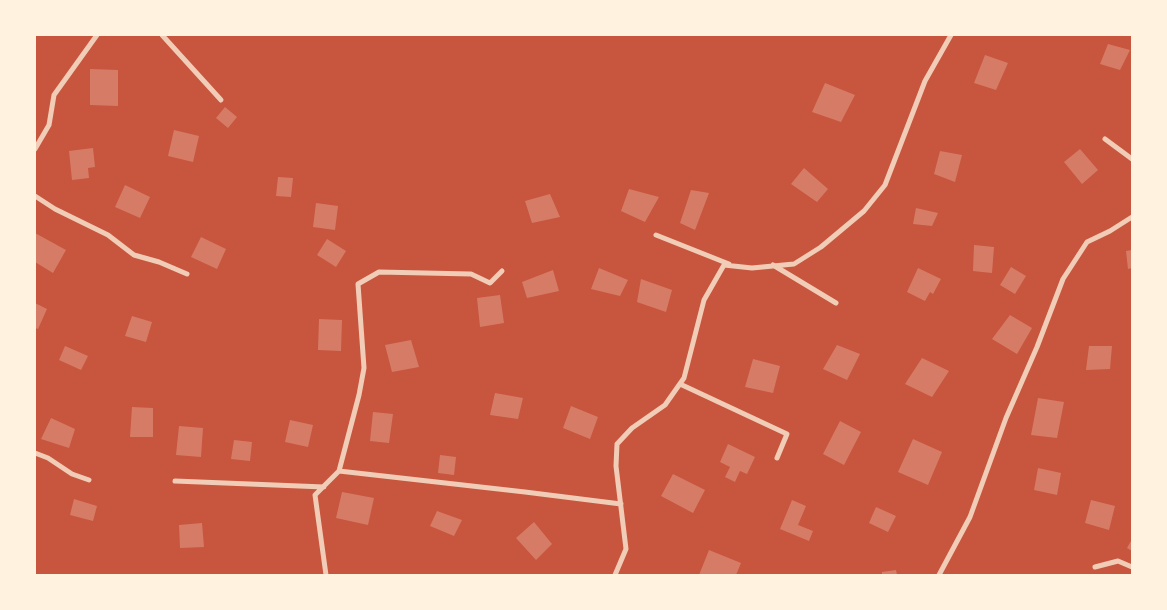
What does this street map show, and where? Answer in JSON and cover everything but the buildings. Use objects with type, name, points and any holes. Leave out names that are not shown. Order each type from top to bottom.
[{"type":"street","points":[[35,149],[50,125],[54,95],[97,35]]},
{"type":"street","points":[[162,35],[221,100]]},
{"type":"street","points":[[615,575],[626,549],[616,466],[617,444],[632,428],[665,406],[684,378],[704,300],[724,266],[752,268],[794,264],[821,247],[864,211],[885,185],[925,81],[951,35]]},
{"type":"street","points":[[1105,139],[1132,159]]},
{"type":"street","points":[[35,196],[108,234],[134,255],[158,262],[187,274]]},
{"type":"street","points":[[939,575],[970,517],[1006,418],[1037,347],[1063,279],[1087,242],[1132,217]]},
{"type":"street","points":[[656,235],[734,266]]},
{"type":"street","points":[[773,265],[836,304]]},
{"type":"street","points":[[326,575],[315,495],[339,471],[359,395],[364,368],[358,284],[378,272],[471,274],[490,283],[502,271]]},
{"type":"street","points":[[680,384],[787,434],[776,458]]},
{"type":"street","points":[[35,453],[48,458],[72,474],[89,480]]},
{"type":"street","points":[[339,471],[621,504]]},
{"type":"street","points":[[176,481],[324,487]]},
{"type":"street","points":[[1095,567],[1118,560],[1132,567]]}]
